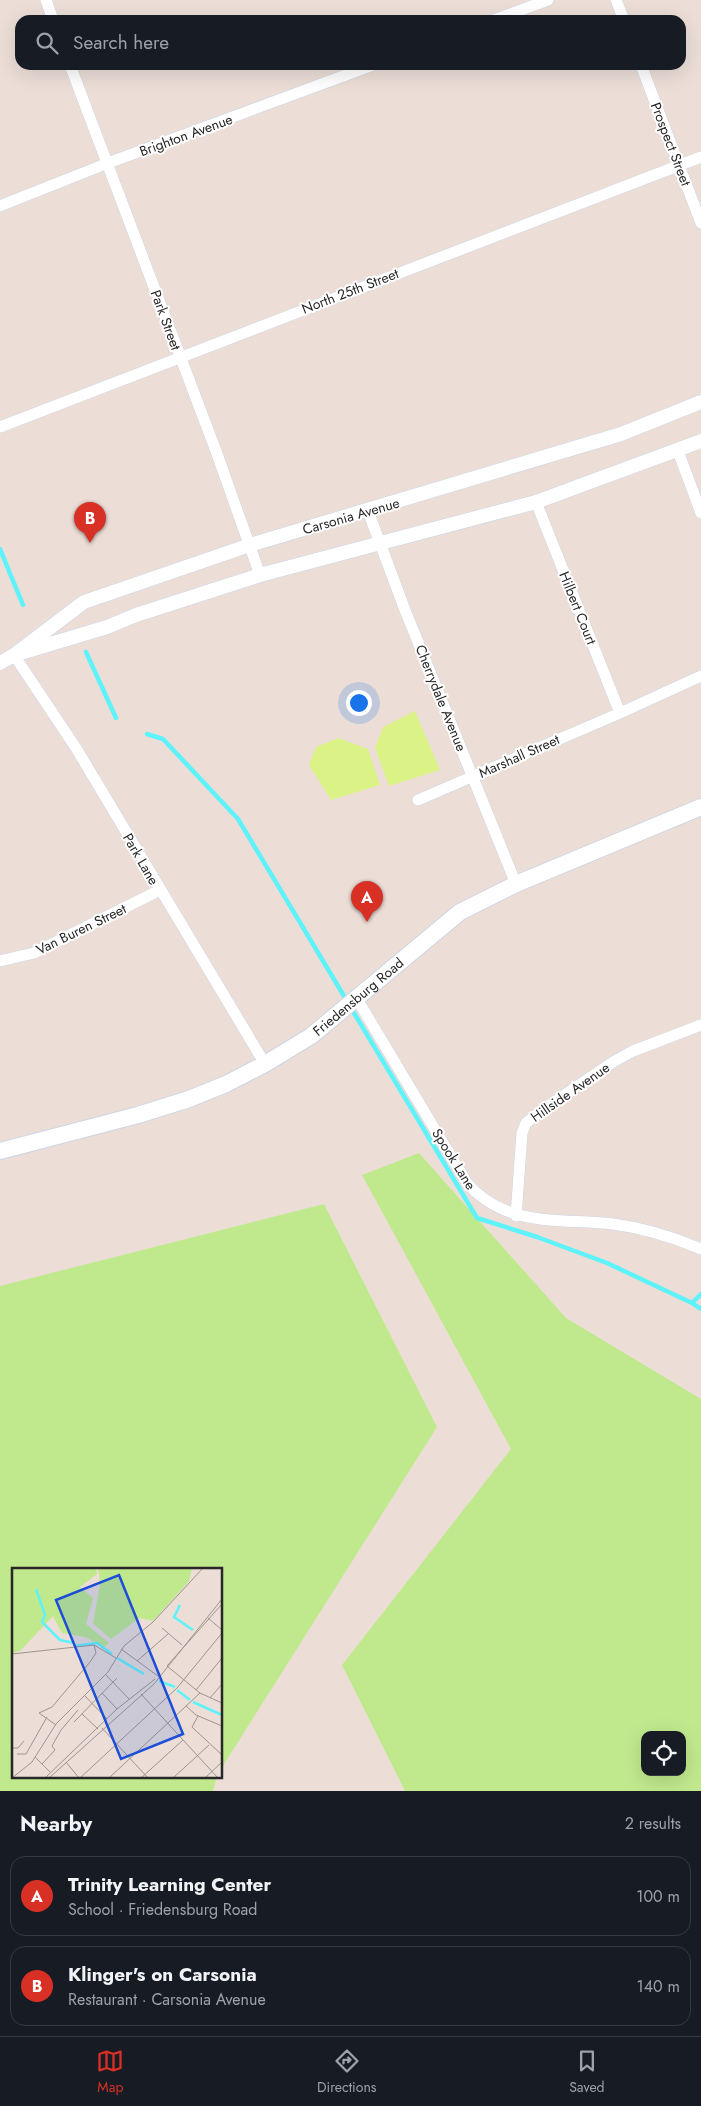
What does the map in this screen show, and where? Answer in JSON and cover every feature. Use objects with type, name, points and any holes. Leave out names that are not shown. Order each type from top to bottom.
[{"type":"main road","name":"Friedensburg Road","points":[[0,1151],[138,1115],[189,1099],[226,1084],[265,1064],[311,1036],[460,912],[516,884],[701,807]]},
{"type":"street","points":[[46,0],[51,15]]},
{"type":"street","points":[[508,15],[548,0]]},
{"type":"street","points":[[616,0],[622,15]]},
{"type":"street","name":"Park Street","points":[[72,70],[260,575]]},
{"type":"street","name":"Brighton Avenue","points":[[0,206],[108,163],[359,70]]},
{"type":"street","name":"Prospect Street","points":[[643,70],[701,223]]},
{"type":"street","name":"North 25th Street","points":[[0,427],[701,157]]},
{"type":"street","name":"Carsonia Avenue","points":[[0,663],[14,655],[84,602],[250,545],[621,434],[701,402]]},
{"type":"street","name":"Carsonia Avenue","points":[[14,655],[107,627],[136,615],[260,575],[536,502],[701,441]]},
{"type":"street","points":[[678,451],[701,512]]},
{"type":"street","name":"Hilbert Court","points":[[536,502],[620,713]]},
{"type":"street","name":"Cherrydale Avenue","points":[[368,511],[405,610],[516,884]]},
{"type":"street","name":"Park Lane","points":[[14,655],[76,748],[265,1064]]},
{"type":"street","name":"Marshall Street","points":[[418,800],[701,676]]},
{"type":"street","name":"Van Buren Street","points":[[0,962],[34,952],[160,890]]},
{"type":"street","name":"Spook Lane","points":[[357,999],[467,1183],[476,1193],[492,1205],[516,1216],[613,1224],[643,1229],[701,1249]]},
{"type":"street","name":"Hillside Avenue","points":[[516,1216],[522,1133],[526,1123],[544,1108],[613,1062],[633,1051],[701,1025]]},
{"type":"green space","points":[[415,711],[440,770],[389,786],[375,748],[383,727]]},
{"type":"green space","points":[[338,738],[368,749],[380,785],[331,800],[309,765],[316,747]]},
{"type":"green space","points":[[419,1153],[566,1318],[701,1399],[701,1791],[405,1791],[342,1665],[511,1449],[362,1175]]},
{"type":"green space","points":[[324,1204],[437,1427],[222,1767],[222,1568],[12,1568],[12,1778],[217,1778],[213,1791],[0,1791],[0,1286]]},
{"type":"waterway","points":[[0,549],[23,605]]},
{"type":"waterway","points":[[86,652],[116,718]]},
{"type":"waterway","points":[[147,734],[163,739],[238,819],[347,1001]]},
{"type":"waterway","points":[[351,1008],[477,1218],[537,1237],[607,1263],[692,1303],[701,1294]]},
{"type":"waterway","points":[[692,1303],[701,1309]]},
{"type":"place","name":"Klinger's on Carsonia","points":[[90,543]]},
{"type":"place","name":"Trinity Learning Center","points":[[367,922]]}]
